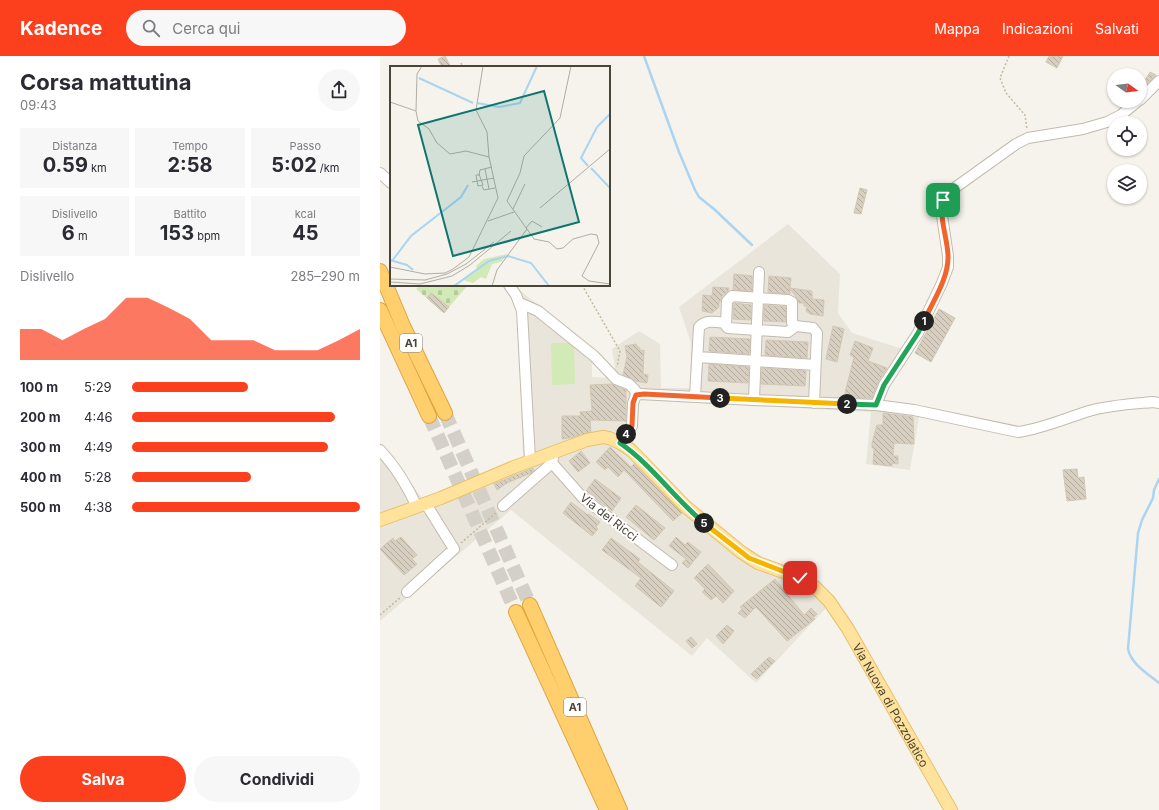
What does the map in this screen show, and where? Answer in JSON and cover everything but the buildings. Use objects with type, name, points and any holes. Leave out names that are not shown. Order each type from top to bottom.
[{"type":"highway","name":"A1","points":[[380,271],[403,326],[445,413]]},
{"type":"highway","name":"A1","points":[[380,310],[428,416]]},
{"type":"highway","name":"A1","points":[[530,605],[620,810]]},
{"type":"highway","name":"A1","points":[[516,612],[607,810]]},
{"type":"main road","points":[[380,520],[441,498],[530,460],[551,458],[595,438],[609,438],[620,443]]},
{"type":"main road","name":"Via Nuova di Pozzolatico","points":[[620,443],[639,458],[685,506],[741,552],[758,562],[804,580],[829,601],[848,629],[951,810]]},
{"type":"street","points":[[1147,92],[1159,81]]},
{"type":"street","points":[[876,405],[884,385],[918,333],[948,267],[947,246],[941,209],[943,200],[949,192],[1016,144],[1028,138],[1084,129],[1106,122],[1121,115],[1129,108]]},
{"type":"street","points":[[380,173],[390,182]]},
{"type":"street","points":[[754,400],[759,272]]},
{"type":"street","points":[[509,286],[520,303],[530,460]]},
{"type":"street","points":[[796,326],[788,332],[728,328],[726,326],[727,301],[732,296],[788,300],[792,302],[792,323],[796,326],[813,328],[817,333],[814,403]]},
{"type":"street","points":[[520,303],[538,311],[594,356],[616,379],[629,384],[635,390],[636,395],[633,403],[632,426],[620,443]]},
{"type":"street","points":[[695,396],[699,327],[708,321],[726,323]]},
{"type":"street","points":[[698,357],[815,365]]},
{"type":"street","points":[[636,395],[695,396],[876,405],[914,410],[1018,432],[1030,431],[1091,410],[1115,405],[1153,402],[1159,403]]},
{"type":"street","points":[[380,450],[398,471],[408,487],[454,549],[407,592]]},
{"type":"street","points":[[503,506],[551,458]]},
{"type":"street","name":"Via dei Ricci","points":[[551,458],[583,498],[672,564]]},
{"type":"path","points":[[1009,56],[1000,78],[1006,93],[1024,115],[1028,138]]},
{"type":"path","points":[[583,286],[620,351],[616,379]]},
{"type":"path","points":[[454,549],[503,506]]},
{"type":"path","points":[[380,614],[407,592]]},
{"type":"shaded area","points":[[788,224],[840,274],[838,313],[852,333],[906,350],[875,399],[921,406],[910,470],[866,464],[871,412],[640,400],[632,444],[748,563],[811,589],[826,608],[756,683],[707,638],[692,656],[511,510],[380,621],[380,457],[388,452],[422,498],[523,458],[517,288],[592,348],[592,377],[610,378],[615,367],[612,349],[639,331],[660,344],[661,388],[690,388],[691,343],[679,307]]},
{"type":"green space","points":[[419,286],[467,286],[444,313],[416,289]]},
{"type":"green space","points":[[551,343],[574,343],[575,384],[552,385]]},
{"type":"waterway","points":[[644,56],[679,152],[695,190],[699,197],[752,245]]},
{"type":"waterway","points":[[1159,479],[1154,490],[1153,498],[1142,520],[1138,533],[1128,649],[1136,664],[1159,683]]},
{"type":"tunnel","points":[[445,413],[530,605]]},
{"type":"tunnel","points":[[429,416],[516,612]]},
{"type":"route","points":[[800,578],[758,562],[741,552],[685,506],[631,450],[620,443],[632,426],[634,398],[636,395],[644,394],[876,405],[884,385],[918,333],[948,267],[947,246],[941,209],[943,200]]}]
